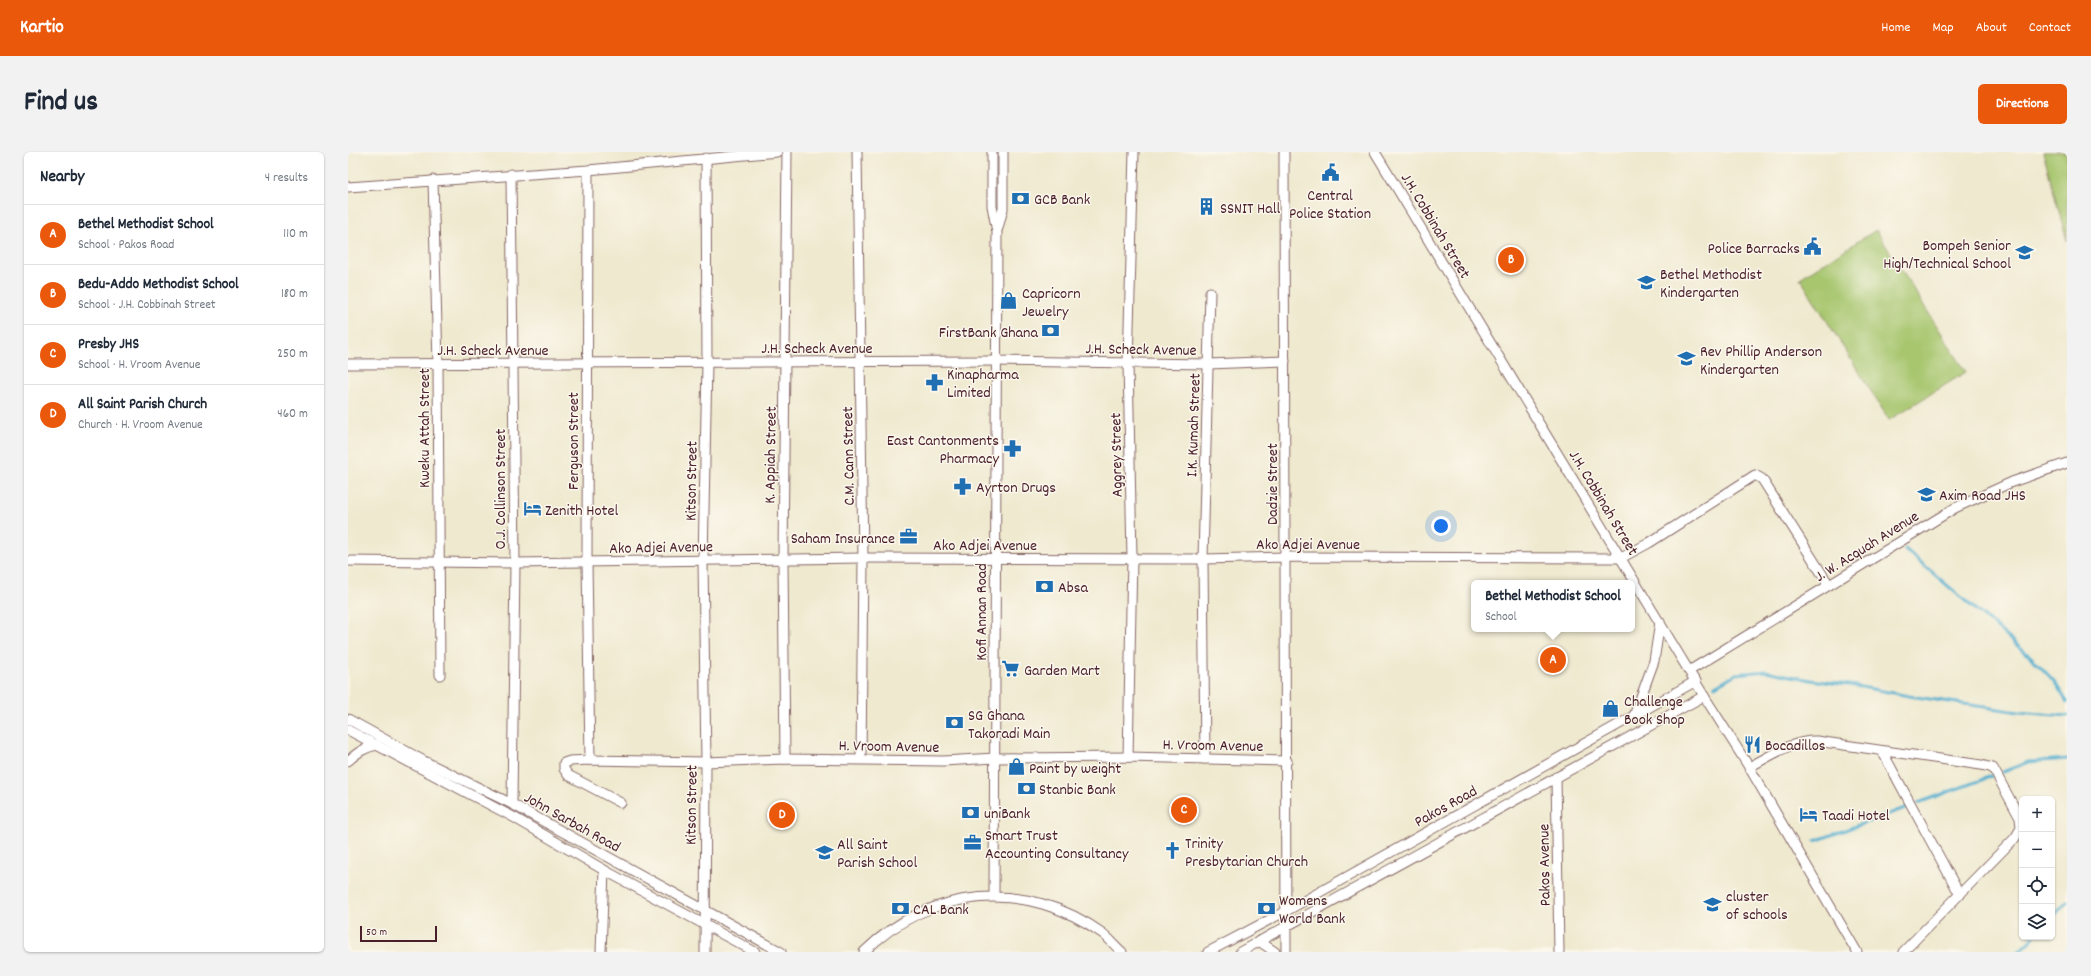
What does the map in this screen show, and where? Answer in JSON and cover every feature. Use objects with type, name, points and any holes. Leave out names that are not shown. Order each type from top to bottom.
[{"type":"street","points":[[348,188],[511,174],[588,170],[777,152]]},
{"type":"street","name":"K. Appiah Street","points":[[785,759],[783,560],[787,152]]},
{"type":"street","name":"C.M. Cann Street","points":[[856,152],[863,558],[861,759]]},
{"type":"street","name":"Kofi Annan Road","points":[[992,152],[992,206],[997,232],[994,896]]},
{"type":"street","name":"Kofi Annan Road","points":[[997,232],[1003,209],[1003,152]]},
{"type":"street","name":"Aggrey Street","points":[[1128,757],[1132,558],[1128,363],[1134,152]]},
{"type":"street","name":"Dadzie Street","points":[[1284,152],[1287,761],[1286,952]]},
{"type":"street","name":"J.H. Cobbinah Street","points":[[1375,152],[1634,580]]},
{"type":"street","name":"Kitson Street","points":[[705,952],[704,909],[706,762],[703,561],[706,363],[706,158]]},
{"type":"street","name":"Ferguson Street","points":[[588,170],[587,562],[590,760]]},
{"type":"street","name":"O.J. Collinson Street","points":[[511,174],[515,563],[512,804]]},
{"type":"street","name":"Kweku Attah Street","points":[[433,180],[438,364],[440,675]]},
{"type":"street","name":"I.K. Kumah Street","points":[[1205,759],[1203,559],[1210,292]]},
{"type":"street","name":"J.H. Scheck Avenue","points":[[348,364],[996,361],[1209,364],[1285,360]]},
{"type":"street","name":"J. W. Acquah Avenue","points":[[1689,671],[1955,508],[2012,482],[2067,463]]},
{"type":"street","points":[[1621,558],[1650,543],[1755,475],[1762,479],[1829,585]]},
{"type":"street","name":"Ako Adjei Avenue","points":[[348,561],[515,563],[863,558],[1621,558]]},
{"type":"street","name":"J.H. Cobbinah Street","points":[[1635,581],[1704,696],[1749,767],[1857,952]]},
{"type":"street","points":[[1634,716],[1654,661],[1660,622]]},
{"type":"street","name":"Pakos Road","points":[[1208,952],[1286,911],[1696,681]]},
{"type":"street","name":"Pakos Road","points":[[1240,952],[1704,696]]},
{"type":"street","name":"John Sarbah Road","points":[[348,719],[424,761],[512,804],[781,952]]},
{"type":"street","name":"John Sarbah Road","points":[[348,730],[515,818],[604,870],[755,952]]},
{"type":"street","points":[[1749,767],[1790,746],[1804,741],[1993,768],[2020,818],[2020,828],[2015,838],[1903,952]]},
{"type":"street","points":[[348,761],[368,746],[377,745]]},
{"type":"street","points":[[1882,751],[1960,895]]},
{"type":"street","name":"H. Vroom Avenue","points":[[621,802],[568,776],[564,769],[564,763],[570,761],[590,760],[706,762],[785,759],[861,759],[943,761],[995,758],[1128,757],[1287,761]]},
{"type":"street","name":"Pakos Avenue","points":[[1556,777],[1559,952]]},
{"type":"street","points":[[601,952],[604,870]]},
{"type":"street","points":[[864,952],[900,922],[943,903],[994,896],[1029,900],[1068,912],[1103,934],[1122,952]]},
{"type":"street","points":[[1259,941],[1275,952]]},
{"type":"green space","points":[[2043,152],[2067,152],[2067,241]]},
{"type":"green space","points":[[1876,230],[1966,372],[1889,420],[1800,278]]},
{"type":"waterway","points":[[1905,549],[2033,659],[2054,681],[2067,702]]},
{"type":"waterway","points":[[1715,686],[1736,674],[1766,671],[1909,696],[2019,712],[2067,716]]},
{"type":"waterway","points":[[2003,772],[2028,762],[2067,759]]},
{"type":"waterway","points":[[1918,803],[1992,776]]},
{"type":"waterway","points":[[1815,841],[1908,807]]},
{"type":"waterway","points":[[2055,915],[2067,902]]},
{"type":"waterway","points":[[2018,952],[2031,940]]},
{"type":"place","name":"Central Police Station","points":[[1330,173]]},
{"type":"place","name":"GCB Bank","points":[[1021,198]]},
{"type":"place","name":"SSNIT Hall","points":[[1207,207]]},
{"type":"place","name":"Police Barracks","points":[[1813,247]]},
{"type":"place","name":"Bompeh Senior High/Technical School","points":[[2024,253]]},
{"type":"place","name":"Bedu-Addo Methodist School","points":[[1511,260]]},
{"type":"place","name":"Bethel Methodist Kindergarten","points":[[1647,282]]},
{"type":"place","name":"Capricorn Jewelry","points":[[1009,301]]},
{"type":"place","name":"FirstBank Ghana","points":[[1051,331]]},
{"type":"place","name":"Rev Phillip Anderson Kindergarten","points":[[1687,359]]},
{"type":"place","name":"Kinapharma Limited","points":[[934,382]]},
{"type":"place","name":"East Cantonments Pharmacy","points":[[1012,448]]},
{"type":"place","name":"Ayrton Drugs","points":[[963,486]]},
{"type":"place","name":"Axim Road JHS","points":[[1926,494]]},
{"type":"place","name":"Zenith Hotel","points":[[532,509]]},
{"type":"place","name":"Saham Insurance","points":[[908,537]]},
{"type":"place","name":"Absa","points":[[1045,586]]},
{"type":"place","name":"Bethel Methodist School","points":[[1553,660]]},
{"type":"place","name":"Garden Mart","points":[[1011,669]]},
{"type":"place","name":"Challenge Book Shop","points":[[1611,709]]},
{"type":"place","name":"SG Ghana Takoradi Main","points":[[955,723]]},
{"type":"place","name":"Bocadillos","points":[[1752,744]]},
{"type":"place","name":"Paint by weight","points":[[1016,767]]},
{"type":"place","name":"Stanbic Bank","points":[[1026,788]]},
{"type":"place","name":"Presby JHS","points":[[1184,810]]},
{"type":"place","name":"uniBank","points":[[971,812]]},
{"type":"place","name":"Taadi Hotel","points":[[1809,814]]},
{"type":"place","name":"All Saint Parish Church","points":[[782,815]]},
{"type":"place","name":"Smart Trust Accounting Consultancy","points":[[972,843]]},
{"type":"place","name":"Trinity Presbytarian Church","points":[[1172,851]]},
{"type":"place","name":"All Saint Parish School","points":[[824,852]]},
{"type":"place","name":"cluster of schools","points":[[1713,904]]},
{"type":"place","name":"CAL Bank","points":[[900,908]]},
{"type":"place","name":"Womens World Bank","points":[[1266,908]]}]
